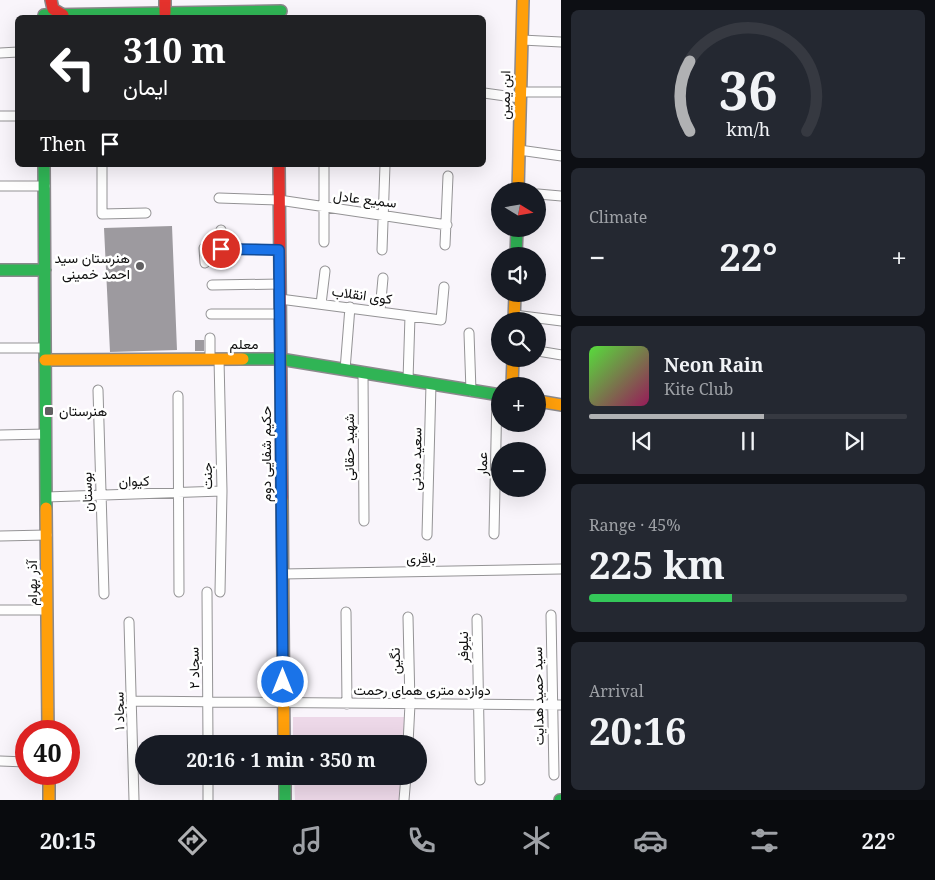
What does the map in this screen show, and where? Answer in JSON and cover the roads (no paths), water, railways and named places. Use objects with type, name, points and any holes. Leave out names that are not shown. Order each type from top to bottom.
[{"type":"street","points":[[44,0],[44,15]]},
{"type":"street","points":[[52,0],[53,9],[62,15]]},
{"type":"street","points":[[165,0],[165,13]]},
{"type":"street","points":[[262,10],[268,7],[271,0]]},
{"type":"street","name":"ابن یمین","points":[[518,182],[523,0]]},
{"type":"street","points":[[122,15],[165,13],[192,15],[281,9]]},
{"type":"street","points":[[522,40],[561,42]]},
{"type":"street","points":[[0,53],[15,52]]},
{"type":"street","points":[[486,93],[520,95],[561,92]]},
{"type":"street","points":[[0,116],[15,116]]},
{"type":"street","points":[[519,150],[561,156]]},
{"type":"street","name":"آذر بهرام","points":[[44,167],[48,720]]},
{"type":"street","points":[[102,167],[102,214],[146,213]]},
{"type":"street","name":"حکیم شفایی دوم","points":[[279,167],[284,735]]},
{"type":"street","points":[[324,167],[324,242]]},
{"type":"street","points":[[382,250],[385,167]]},
{"type":"street","points":[[446,245],[448,176]]},
{"type":"street","points":[[0,186],[45,186]]},
{"type":"street","points":[[546,195],[561,196]]},
{"type":"street","name":"سمیع عادل","points":[[220,198],[279,200],[447,225]]},
{"type":"street","points":[[221,230],[221,249]]},
{"type":"street","points":[[205,263],[204,248],[279,250]]},
{"type":"street","points":[[0,270],[45,270]]},
{"type":"street","points":[[321,304],[324,271]]},
{"type":"street","points":[[380,312],[383,278]]},
{"type":"street","points":[[212,286],[280,284]]},
{"type":"street","name":"کوی انقلاب","points":[[280,299],[441,320],[444,287]]},
{"type":"street","points":[[345,370],[350,307]]},
{"type":"street","points":[[212,314],[280,314]]},
{"type":"street","points":[[408,380],[410,316]]},
{"type":"street","points":[[546,320],[561,321]]},
{"type":"street","points":[[469,333],[471,390]]},
{"type":"street","name":"جنت","points":[[210,338],[215,359],[222,491],[220,592]]},
{"type":"street","points":[[0,348],[45,348]]},
{"type":"street","points":[[546,352],[561,355]]},
{"type":"street","name":"معلم","points":[[45,360],[280,359],[491,394]]},
{"type":"street","name":"شهید حقانی","points":[[363,372],[364,521]]},
{"type":"street","name":"سعید مدنی","points":[[428,535],[431,384]]},
{"type":"street","name":"بوستان","points":[[98,390],[104,594]]},
{"type":"street","points":[[178,396],[180,493],[179,592]]},
{"type":"street","points":[[546,402],[561,405]]},
{"type":"street","name":"عمار","points":[[494,534],[497,432]]},
{"type":"street","points":[[0,435],[46,434]]},
{"type":"street","name":"کیوان","points":[[46,497],[222,491]]},
{"type":"street","points":[[0,536],[46,535]]},
{"type":"street","name":"باقری","points":[[282,574],[561,569]]},
{"type":"street","name":"سجاد ۲","points":[[207,592],[208,735]]},
{"type":"street","points":[[0,610],[46,610]]},
{"type":"street","points":[[346,612],[347,704]]},
{"type":"street","name":"سید حمید هدایت","points":[[551,615],[556,705],[554,776]]},
{"type":"street","name":"نگین","points":[[408,617],[410,704],[408,735]]},
{"type":"street","name":"نیلوفر","points":[[476,619],[480,780]]},
{"type":"street","name":"سجاد ۱","points":[[130,622],[134,800]]},
{"type":"street","name":"دوازده متری همای رحمت","points":[[132,700],[556,705]]},
{"type":"street","points":[[0,761],[15,762]]},
{"type":"street","points":[[49,785],[49,800]]},
{"type":"street","points":[[208,785],[208,800]]},
{"type":"street","points":[[284,785],[285,800]]},
{"type":"street","points":[[404,800],[405,785]]},
{"type":"place","name":"هنرستان سید احمد خمینی","points":[[140,266]]},
{"type":"place","name":"هنرستان","points":[[49,411]]}]
